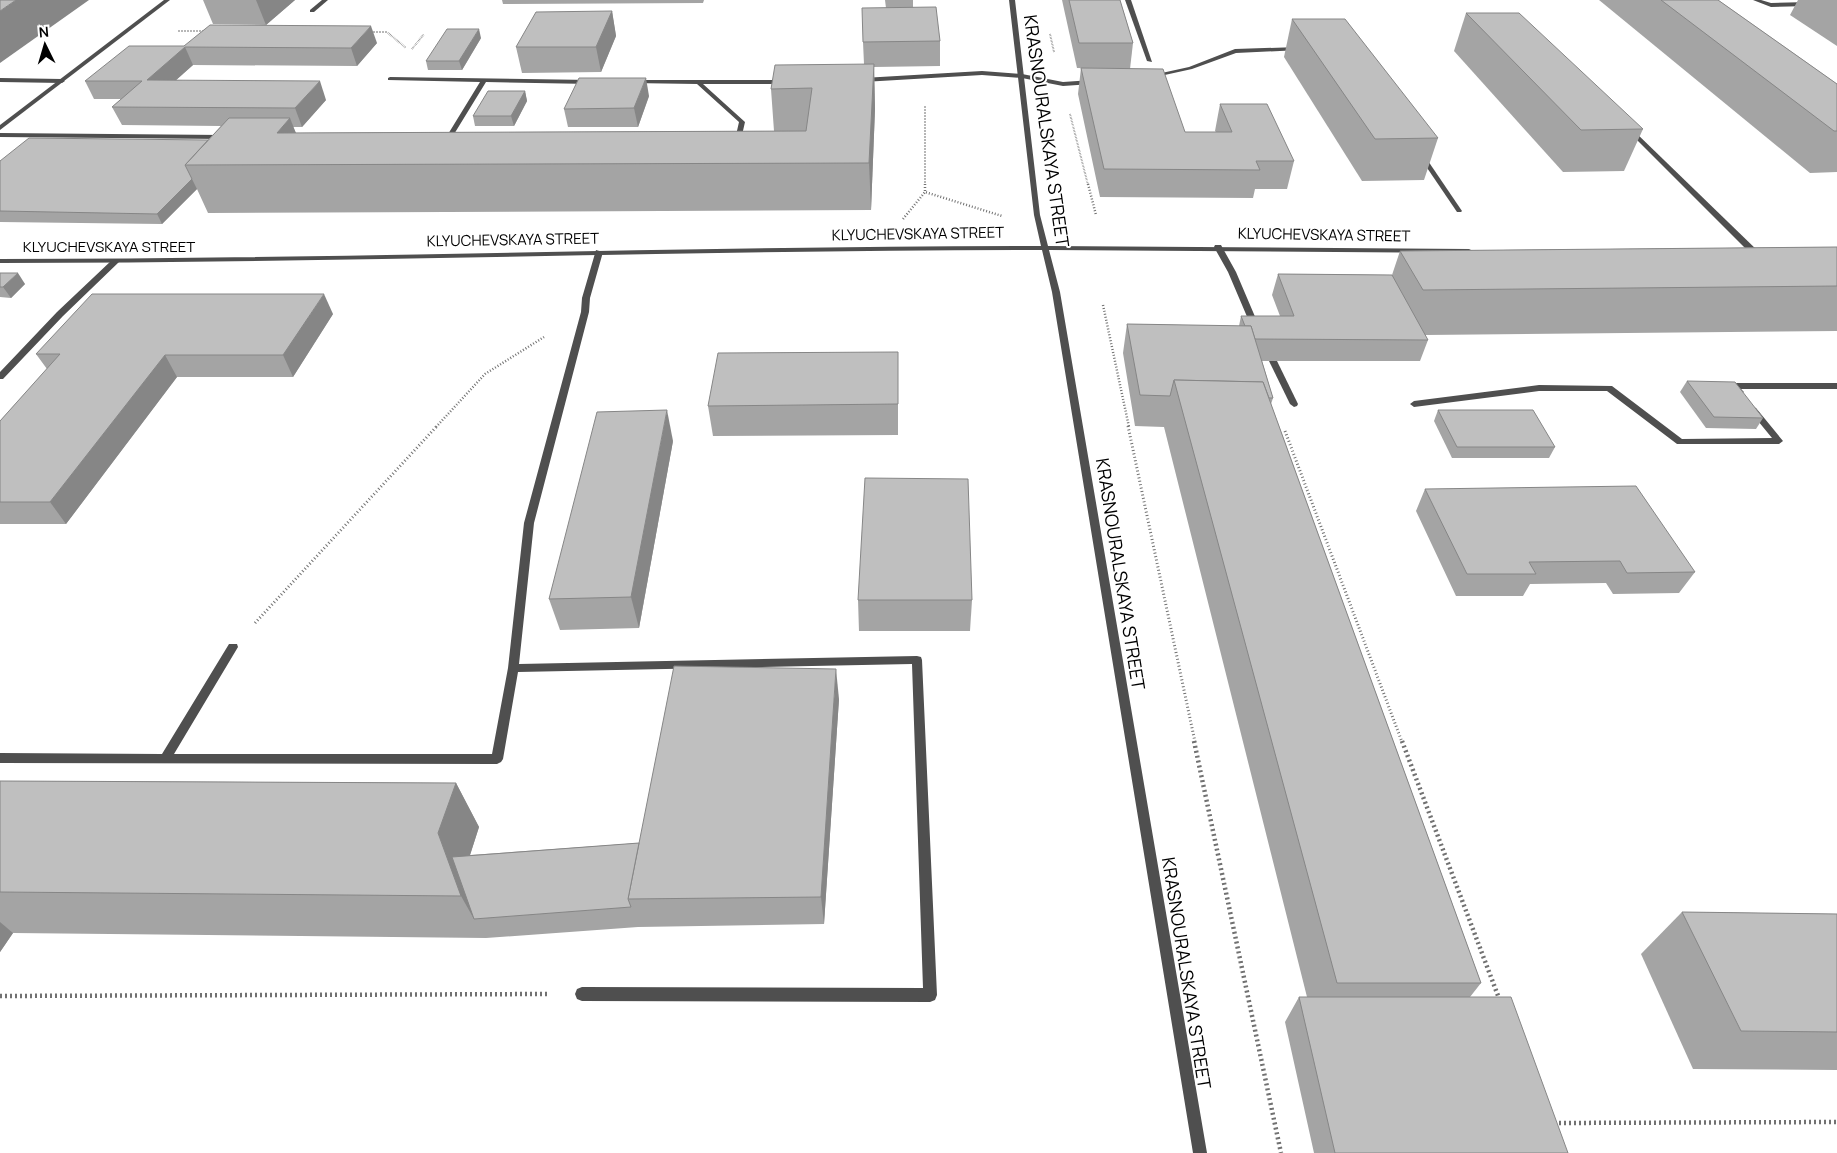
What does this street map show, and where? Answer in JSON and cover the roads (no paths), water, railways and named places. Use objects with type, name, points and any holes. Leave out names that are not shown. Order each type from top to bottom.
[{"type":"street","points":[[0,128],[167,0]]},
{"type":"street","points":[[312,11],[324,0]]},
{"type":"street","name":"KRASNOURALSKAYA STREET","points":[[1012,0],[1037,215],[1043,247],[1056,292],[1200,1153]]},
{"type":"street","points":[[1128,0],[1150,60]]},
{"type":"street","points":[[1756,0],[1771,5],[1818,4]]},
{"type":"street","points":[[1142,77],[1190,68],[1235,51],[1303,49]]},
{"type":"street","points":[[856,80],[982,73],[1022,76],[1063,84],[1102,81]]},
{"type":"street","points":[[390,79],[602,82]]},
{"type":"street","points":[[0,80],[62,80]]},
{"type":"street","points":[[443,147],[484,80]]},
{"type":"street","points":[[622,82],[700,84],[797,82]]},
{"type":"street","points":[[700,84],[742,122],[734,155]]},
{"type":"street","points":[[1627,128],[1756,254]]},
{"type":"street","points":[[0,135],[232,138]]},
{"type":"street","points":[[1416,146],[1459,211]]},
{"type":"street","name":"KLYUCHEVSKAYA STREET","points":[[0,261],[115,262],[600,252],[1043,247],[1218,247],[1477,251]]},
{"type":"street","points":[[1218,247],[1232,272],[1259,337]]},
{"type":"street","points":[[0,758],[497,759],[513,668],[529,523],[585,312],[586,298],[600,252]]},
{"type":"street","points":[[1746,254],[1765,254]]},
{"type":"street","points":[[0,377],[60,314],[115,262]]},
{"type":"street","points":[[1272,361],[1294,404]]},
{"type":"street","points":[[1414,404],[1540,388],[1609,388],[1680,442],[1779,441],[1734,386],[1837,386]]},
{"type":"street","points":[[165,759],[233,647]]},
{"type":"street","points":[[513,668],[917,660],[930,996],[582,994]]}]
